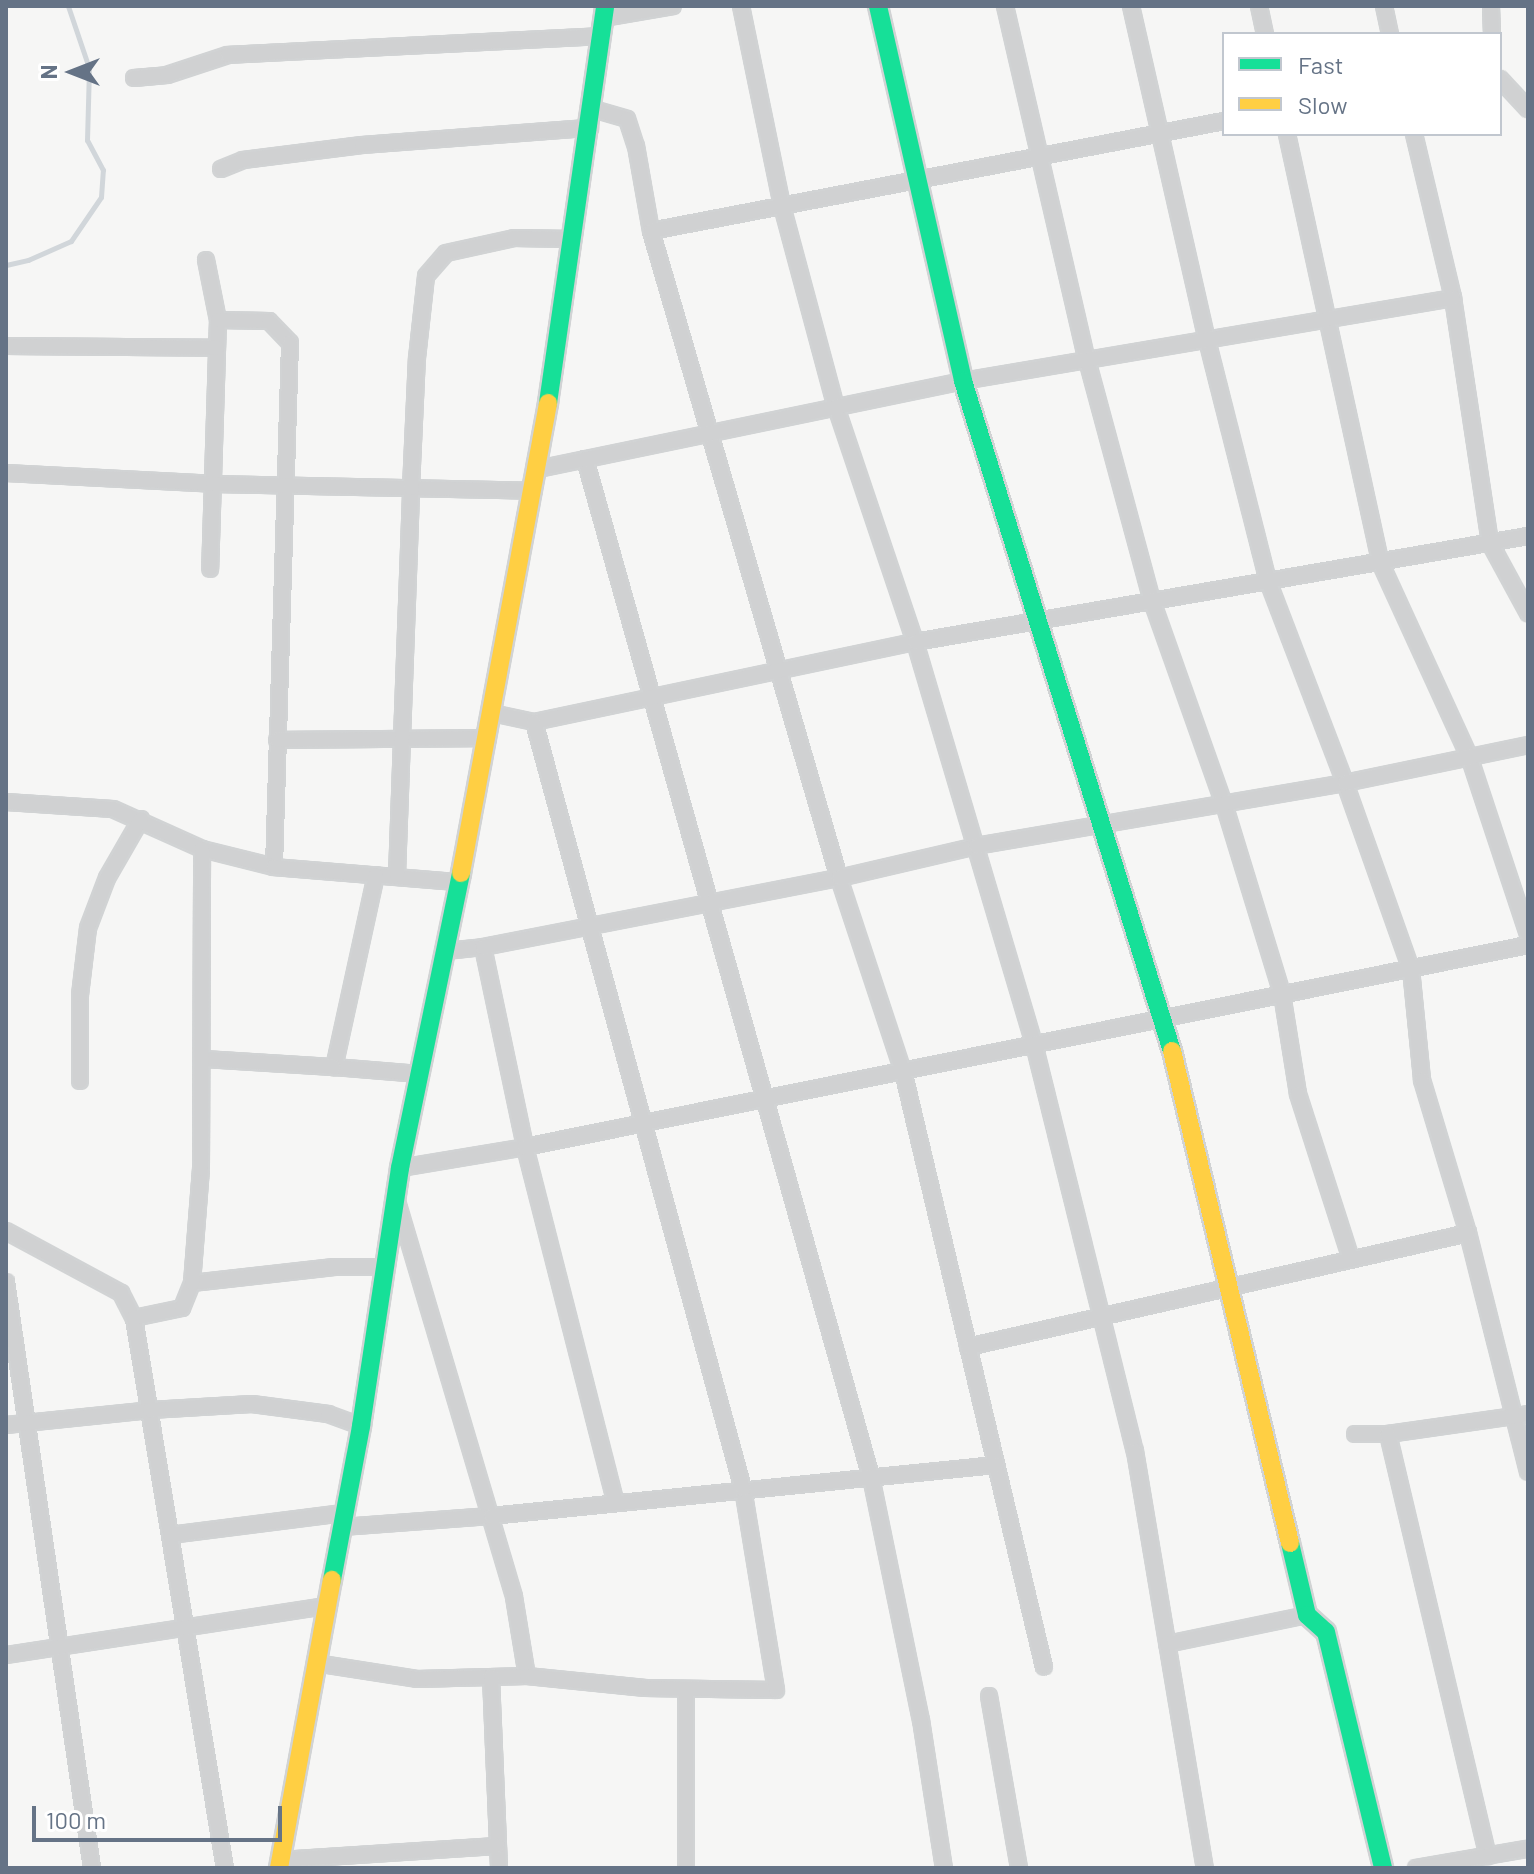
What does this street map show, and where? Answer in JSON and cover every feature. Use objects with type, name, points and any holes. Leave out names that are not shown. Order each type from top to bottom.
[{"type":"street","points":[[134,78],[167,75],[228,55],[603,20],[673,6]]},
{"type":"street","points":[[741,6],[782,206],[836,407],[915,642],[1034,1044],[1135,1451],[1205,1868]]},
{"type":"street","points":[[878,6],[963,381],[1164,1018],[1307,1615],[1326,1632],[1383,1868]]},
{"type":"street","points":[[1005,6],[1087,360],[1152,601],[1224,804],[1282,994],[1298,1094],[1351,1259]]},
{"type":"street","points":[[1131,6],[1207,340],[1268,581],[1411,969],[1422,1080],[1521,1414],[1528,1472]]},
{"type":"street","points":[[1259,6],[1265,32]]},
{"type":"street","points":[[1384,6],[1390,32]]},
{"type":"street","points":[[1491,6],[1492,32]]},
{"type":"street","points":[[498,1846],[279,1864],[361,1426],[400,1168],[446,951],[538,469],[593,109],[603,20]]},
{"type":"street","points":[[1502,81],[1528,109]]},
{"type":"street","points":[[593,109],[627,119],[636,146],[651,231],[839,878],[903,1071],[1044,1667]]},
{"type":"street","points":[[651,231],[1222,121]]},
{"type":"street","points":[[221,169],[243,160],[362,145],[590,128]]},
{"type":"street","points":[[1287,136],[1380,562],[1469,756],[1528,934]]},
{"type":"street","points":[[1414,136],[1453,298],[1490,543],[1528,613]]},
{"type":"street","points":[[397,875],[417,358],[426,276],[446,253],[514,238],[573,239]]},
{"type":"street","points":[[206,260],[218,320],[210,569]]},
{"type":"street","points":[[538,469],[709,431],[963,381],[1453,298]]},
{"type":"street","points":[[218,320],[269,321],[290,343],[274,867]]},
{"type":"street","points":[[6,346],[217,348]]},
{"type":"street","points":[[585,459],[871,1477],[921,1720],[944,1868]]},
{"type":"street","points":[[6,473],[213,484],[534,491]]},
{"type":"street","points":[[492,713],[534,722],[915,642],[1528,536]]},
{"type":"street","points":[[315,1663],[417,1679],[527,1676],[686,1689],[776,1690],[743,1489],[534,722]]},
{"type":"street","points":[[277,740],[488,738]]},
{"type":"street","points":[[446,951],[483,947],[839,878],[976,846],[1345,783],[1528,745]]},
{"type":"street","points":[[6,802],[113,809],[202,849],[274,867],[458,882]]},
{"type":"street","points":[[80,1081],[80,995],[88,928],[107,878],[141,819]]},
{"type":"street","points":[[134,1318],[182,1308],[192,1283],[201,1169],[202,849]]},
{"type":"street","points":[[334,1067],[376,875]]},
{"type":"street","points":[[400,1168],[525,1147],[1528,945]]},
{"type":"street","points":[[483,947],[525,1147],[615,1501]]},
{"type":"street","points":[[203,1059],[420,1074]]},
{"type":"street","points":[[396,1197],[514,1597],[527,1676]]},
{"type":"street","points":[[6,1231],[121,1293],[134,1318],[225,1868]]},
{"type":"street","points":[[968,1347],[1468,1233]]},
{"type":"street","points":[[192,1283],[322,1268],[385,1267]]},
{"type":"street","points":[[6,1282],[92,1868]]},
{"type":"street","points":[[6,1425],[150,1410],[252,1404],[286,1406],[361,1426]]},
{"type":"street","points":[[1355,1434],[1388,1434],[1521,1414]]},
{"type":"street","points":[[1388,1434],[1488,1856]]},
{"type":"street","points":[[170,1535],[343,1520],[491,1516],[615,1501],[996,1465]]},
{"type":"street","points":[[6,1655],[326,1606]]},
{"type":"street","points":[[1167,1644],[1307,1615]]},
{"type":"street","points":[[491,1677],[499,1868]]},
{"type":"street","points":[[686,1689],[686,1868]]},
{"type":"street","points":[[989,1696],[1019,1868]]},
{"type":"street","points":[[1416,1868],[1526,1849]]},
{"type":"waterway","points":[[6,265],[28,260],[71,241],[101,197],[103,170],[87,140],[89,68],[68,6]]},
{"type":"traffic: fast","points":[[548,403],[605,6]]},
{"type":"traffic: fast","points":[[878,6],[963,381],[1172,1051]]},
{"type":"traffic: fast","points":[[332,1580],[361,1426],[400,1168],[461,873]]},
{"type":"traffic: fast","points":[[1290,1543],[1307,1615],[1326,1632],[1383,1868]]},
{"type":"traffic: slow","points":[[461,873],[548,403]]},
{"type":"traffic: slow","points":[[1172,1051],[1290,1543]]},
{"type":"traffic: slow","points":[[279,1868],[332,1580]]}]
